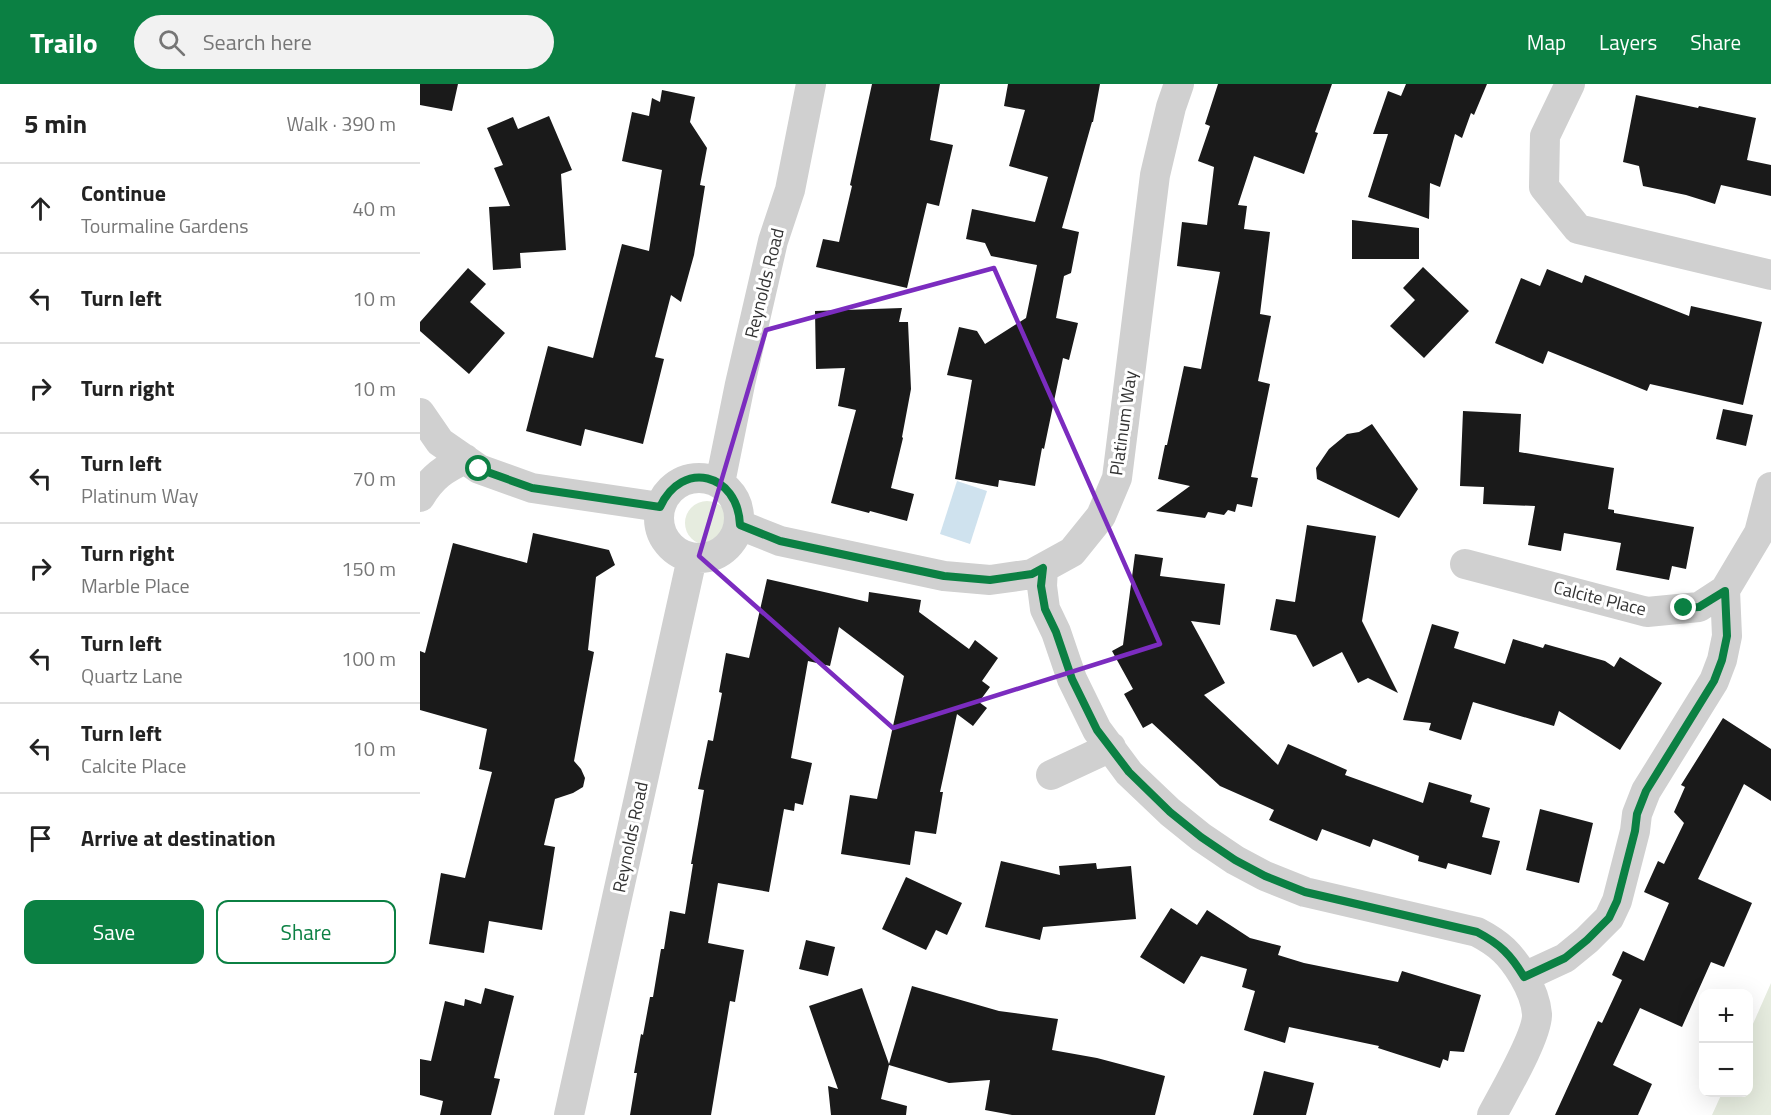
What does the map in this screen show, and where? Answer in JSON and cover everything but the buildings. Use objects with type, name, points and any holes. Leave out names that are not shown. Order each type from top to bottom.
[{"type":"street","name":"Reynolds Road","points":[[720,483],[773,241],[790,190],[811,84]]},
{"type":"street","name":"Platinum Way","points":[[740,525],[780,541],[944,576],[990,580],[1032,574],[1072,552],[1101,516],[1117,478],[1155,175],[1171,107],[1179,84]]},
{"type":"street","points":[[1570,84],[1545,136],[1544,188],[1578,229],[1771,275]]},
{"type":"street","points":[[420,413],[440,442],[479,469],[532,488],[660,507]]},
{"type":"street","points":[[420,497],[431,480],[444,469],[465,459]]},
{"type":"street","points":[[696,478],[708,479],[720,483],[736,501],[740,525],[735,537],[717,555],[705,559],[692,558],[679,553],[665,540],[659,521],[660,507],[673,487],[696,478]]},
{"type":"street","name":"Calcite Place","points":[[1465,564],[1647,612],[1699,607],[1725,591],[1759,533],[1771,487]]},
{"type":"street","name":"Reynolds Road","points":[[569,1115],[692,558]]},
{"type":"street","points":[[1043,568],[1041,586],[1045,609],[1056,632],[1072,679],[1097,730],[1129,772],[1170,812],[1235,860],[1265,876],[1305,892],[1477,932],[1494,941],[1515,961],[1530,986],[1537,1016],[1526,1049],[1492,1115]]},
{"type":"street","points":[[1524,977],[1565,958],[1609,918],[1617,901],[1635,831],[1637,814],[1646,791],[1714,681],[1722,660],[1727,636],[1725,591]]},
{"type":"street","points":[[1051,775],[1111,747]]},
{"type":"highlighted area","points":[[994,268],[1160,644],[893,728],[699,556],[766,330]]},
{"type":"shaded area","points":[[707,501],[716,502],[723,507],[728,514],[728,532],[723,539],[716,544],[707,545],[698,544],[691,539],[686,532],[685,523],[686,514],[691,507],[698,502]]},
{"type":"shaded area","points":[[1771,983],[1771,1115],[1712,1115],[1720,1097],[1753,1097],[1753,1024]]},
{"type":"water","points":[[957,481],[987,491],[970,544],[940,534]]},
{"type":"route","points":[[479,469],[532,488],[660,507],[665,496],[673,487],[696,478],[708,479],[720,483],[736,501],[740,525],[780,541],[944,576],[990,580],[1032,574],[1043,568],[1041,586],[1045,609],[1056,632],[1072,679],[1097,730],[1129,772],[1170,812],[1235,860],[1265,876],[1305,892],[1477,932],[1505,950],[1515,961],[1524,977],[1565,958],[1609,918],[1617,901],[1635,831],[1637,814],[1646,791],[1714,681],[1722,660],[1727,636],[1725,591],[1699,607],[1684,608]]}]
